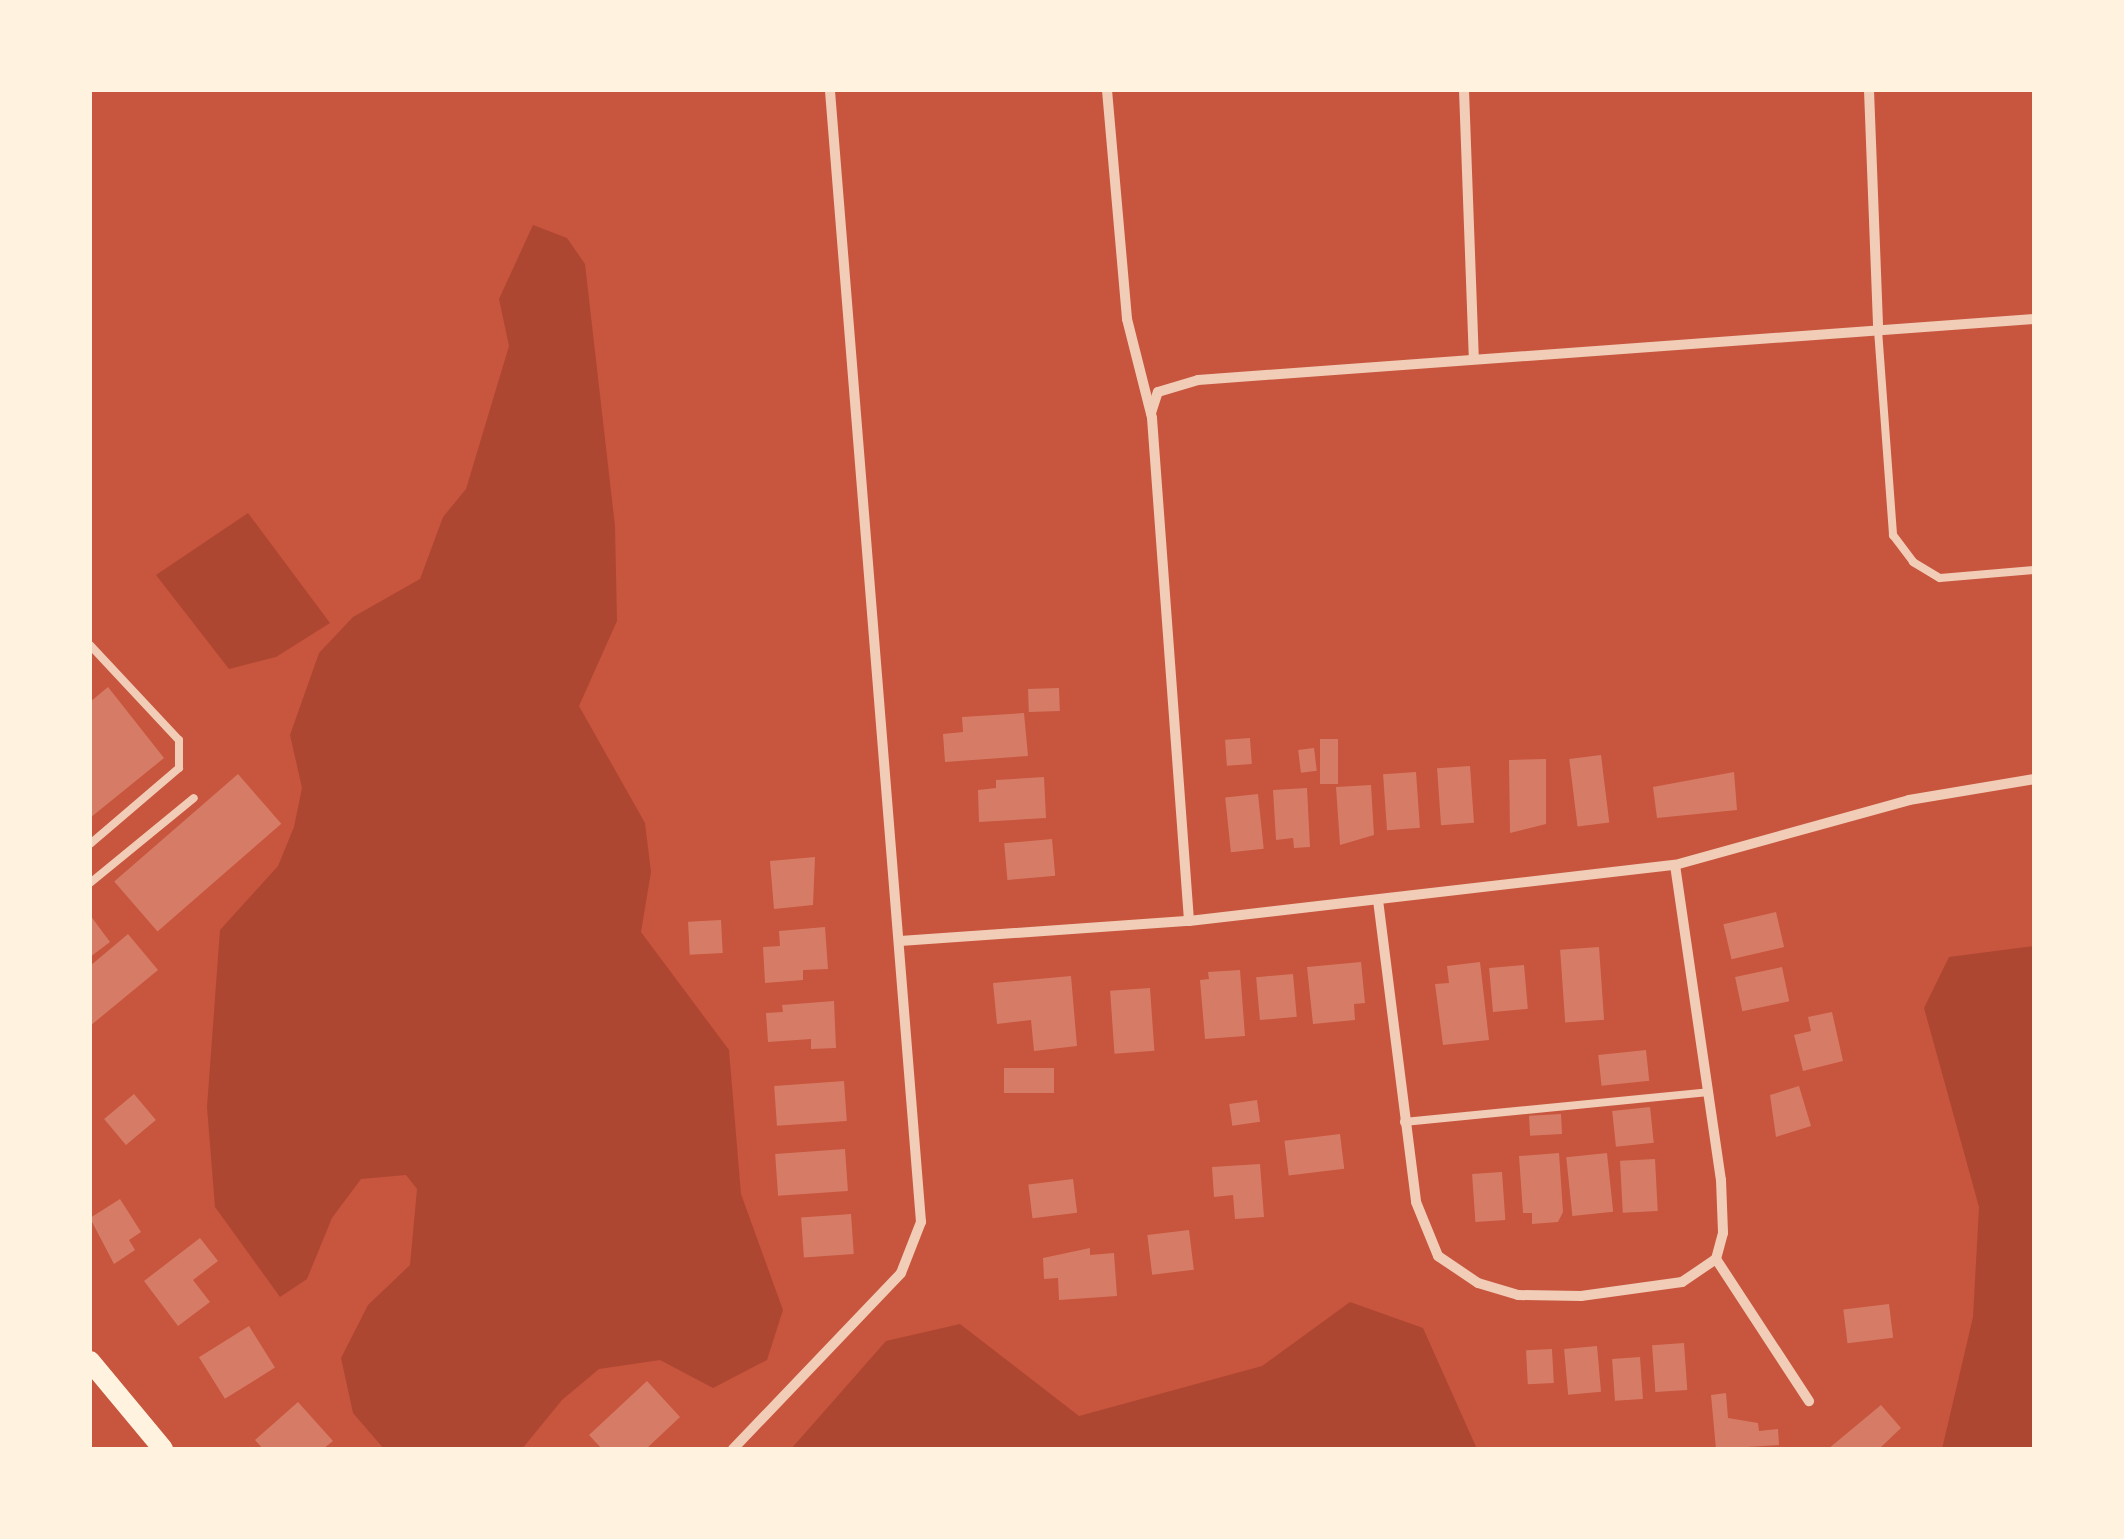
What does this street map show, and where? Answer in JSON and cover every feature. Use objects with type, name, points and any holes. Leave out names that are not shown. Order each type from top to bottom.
[{"type":"main road","points":[[90,1362],[164,1449]]},
{"type":"street","points":[[734,1449],[888,1289],[917,1241],[918,1160],[830,90]]},
{"type":"street","points":[[1106,90],[1127,319],[1151,413],[1189,921]]},
{"type":"street","points":[[1464,90],[1474,358]]},
{"type":"street","points":[[1869,90],[1878,329]]},
{"type":"street","points":[[1151,413],[1158,392],[1172,384],[1474,358],[2034,320]]},
{"type":"street","points":[[900,940],[1189,921],[1675,865],[1909,800],[2034,779]]},
{"type":"street","points":[[1378,900],[1404,1122],[1426,1235],[1450,1268],[1478,1284],[1518,1295],[1581,1296],[1682,1282],[1716,1259],[1723,1233],[1721,1180],[1675,865]]},
{"type":"street","points":[[1716,1259],[1809,1401]]},
{"type":"lane","points":[[1878,329],[1893,536],[1913,562],[1940,578],[2034,570]]},
{"type":"lane","points":[[90,844],[179,768],[178,740],[91,649]]},
{"type":"lane","points":[[90,883],[194,798]]},
{"type":"lane","points":[[1404,1122],[1709,1092]]},
{"type":"shaded area","points":[[533,225],[567,238],[585,264],[615,526],[617,621],[579,706],[645,823],[651,872],[641,932],[729,1050],[741,1194],[783,1310],[767,1360],[713,1388],[660,1360],[599,1369],[562,1400],[522,1449],[384,1449],[353,1413],[341,1358],[368,1305],[410,1265],[417,1189],[406,1175],[361,1179],[332,1218],[307,1279],[280,1297],[215,1207],[207,1107],[220,930],[278,866],[294,827],[302,788],[290,735],[319,653],[353,617],[420,579],[443,517],[466,489],[509,346],[499,299]]},
{"type":"shaded area","points":[[248,513],[330,623],[276,657],[229,669],[156,575]]},
{"type":"shaded area","points":[[2034,946],[2034,1449],[1942,1449],[1973,1317],[1979,1207],[1924,1008],[1949,957]]},
{"type":"shaded area","points":[[1350,1302],[1423,1328],[1477,1449],[791,1449],[886,1341],[960,1324],[1079,1416],[1262,1366]]},
{"type":"building","points":[[108,687],[164,758],[90,818],[90,702]]},
{"type":"building","points":[[1059,688],[1060,711],[1029,712],[1028,689]]},
{"type":"building","points":[[1024,713],[1028,756],[945,762],[943,734],[963,732],[962,717]]},
{"type":"building","points":[[1250,738],[1252,764],[1227,766],[1225,740]]},
{"type":"building","points":[[1320,739],[1338,739],[1338,784],[1320,784]]},
{"type":"building","points":[[1314,748],[1317,771],[1301,773],[1298,750]]},
{"type":"building","points":[[1601,755],[1609,822],[1578,826],[1569,759]]},
{"type":"building","points":[[1546,759],[1546,824],[1510,833],[1509,760]]},
{"type":"building","points":[[1470,766],[1474,823],[1441,825],[1437,768]]},
{"type":"building","points":[[1416,772],[1420,828],[1387,830],[1383,774]]},
{"type":"building","points":[[1734,772],[1737,810],[1657,818],[1653,787]]},
{"type":"building","points":[[238,774],[281,824],[158,931],[114,882]]},
{"type":"building","points":[[1044,777],[1046,818],[979,822],[978,790],[996,788],[996,780]]},
{"type":"building","points":[[1371,785],[1374,835],[1340,845],[1336,787]]},
{"type":"building","points":[[1307,788],[1310,847],[1294,848],[1293,838],[1276,840],[1273,790]]},
{"type":"building","points":[[1258,794],[1264,849],[1231,852],[1225,797]]},
{"type":"building","points":[[1052,839],[1055,876],[1007,880],[1004,843]]},
{"type":"building","points":[[815,857],[813,905],[774,909],[770,861]]},
{"type":"building","points":[[1776,912],[1784,947],[1731,959],[1723,924]]},
{"type":"building","points":[[90,915],[110,942],[90,957]]},
{"type":"building","points":[[721,920],[723,953],[690,955],[688,922]]},
{"type":"building","points":[[825,927],[828,969],[803,970],[803,980],[765,983],[763,947],[780,946],[779,931]]},
{"type":"building","points":[[128,934],[158,970],[90,1026],[90,966]]},
{"type":"building","points":[[1599,947],[1604,1020],[1565,1023],[1560,950]]},
{"type":"building","points":[[1361,962],[1365,1003],[1354,1004],[1355,1020],[1313,1024],[1307,967]]},
{"type":"building","points":[[1480,962],[1489,1040],[1443,1045],[1435,984],[1449,983],[1447,966]]},
{"type":"building","points":[[1524,965],[1528,1009],[1493,1012],[1489,968]]},
{"type":"building","points":[[1782,967],[1789,1001],[1742,1011],[1735,977]]},
{"type":"building","points":[[1240,970],[1245,1036],[1205,1039],[1200,980],[1209,979],[1208,972]]},
{"type":"building","points":[[1293,974],[1297,1017],[1260,1020],[1256,977]]},
{"type":"building","points":[[1071,976],[1077,1046],[1034,1051],[1031,1020],[997,1024],[993,983]]},
{"type":"building","points":[[1150,988],[1154,1051],[1114,1054],[1110,991]]},
{"type":"building","points":[[834,1001],[836,1048],[811,1049],[811,1039],[768,1042],[766,1013],[783,1012],[782,1005]]},
{"type":"building","points":[[1832,1012],[1843,1061],[1803,1071],[1794,1035],[1811,1031],[1808,1017]]},
{"type":"building","points":[[1646,1050],[1649,1081],[1602,1086],[1598,1055]]},
{"type":"building","points":[[1004,1068],[1054,1068],[1054,1093],[1004,1093]]},
{"type":"building","points":[[844,1081],[847,1121],[777,1126],[774,1086]]},
{"type":"building","points":[[1799,1086],[1811,1126],[1776,1137],[1770,1095]]},
{"type":"building","points":[[134,1094],[156,1120],[126,1145],[104,1119]]},
{"type":"building","points":[[1257,1100],[1260,1122],[1232,1126],[1229,1104]]},
{"type":"building","points":[[1650,1107],[1654,1143],[1616,1147],[1612,1111]]},
{"type":"building","points":[[1561,1114],[1562,1134],[1530,1136],[1529,1116]]},
{"type":"building","points":[[1340,1134],[1344,1169],[1289,1176],[1284,1141]]},
{"type":"building","points":[[845,1149],[848,1191],[778,1196],[775,1154]]},
{"type":"building","points":[[1559,1153],[1563,1212],[1558,1222],[1532,1224],[1532,1213],[1523,1213],[1519,1156]]},
{"type":"building","points":[[1607,1153],[1613,1212],[1572,1216],[1566,1157]]},
{"type":"building","points":[[1655,1159],[1658,1211],[1623,1213],[1620,1161]]},
{"type":"building","points":[[1260,1164],[1264,1217],[1235,1219],[1233,1195],[1214,1197],[1212,1167]]},
{"type":"building","points":[[1502,1172],[1505,1220],[1475,1222],[1472,1174]]},
{"type":"building","points":[[1073,1179],[1077,1213],[1032,1218],[1028,1184]]},
{"type":"building","points":[[120,1199],[141,1232],[129,1240],[135,1250],[114,1264],[90,1218]]},
{"type":"building","points":[[851,1214],[854,1254],[804,1257],[801,1217]]},
{"type":"building","points":[[1189,1230],[1194,1270],[1152,1275],[1147,1235]]},
{"type":"building","points":[[200,1238],[218,1261],[193,1280],[210,1302],[178,1326],[144,1281]]},
{"type":"building","points":[[1090,1248],[1090,1255],[1114,1253],[1117,1296],[1059,1300],[1058,1278],[1044,1279],[1043,1258]]},
{"type":"building","points":[[1889,1304],[1893,1338],[1847,1343],[1843,1310]]},
{"type":"building","points":[[249,1326],[275,1368],[225,1399],[199,1357]]},
{"type":"building","points":[[1684,1343],[1687,1390],[1655,1392],[1652,1345]]},
{"type":"building","points":[[1597,1346],[1601,1392],[1568,1395],[1564,1349]]},
{"type":"building","points":[[1552,1349],[1554,1383],[1528,1384],[1526,1350]]},
{"type":"building","points":[[1640,1357],[1643,1399],[1615,1401],[1612,1359]]},
{"type":"building","points":[[647,1381],[680,1417],[646,1449],[602,1449],[589,1435]]},
{"type":"building","points":[[1726,1393],[1728,1418],[1758,1423],[1759,1431],[1778,1429],[1779,1445],[1716,1449],[1711,1395]]},
{"type":"building","points":[[298,1402],[333,1441],[323,1449],[263,1449],[255,1440]]},
{"type":"building","points":[[1881,1405],[1901,1428],[1879,1449],[1828,1449]]}]
